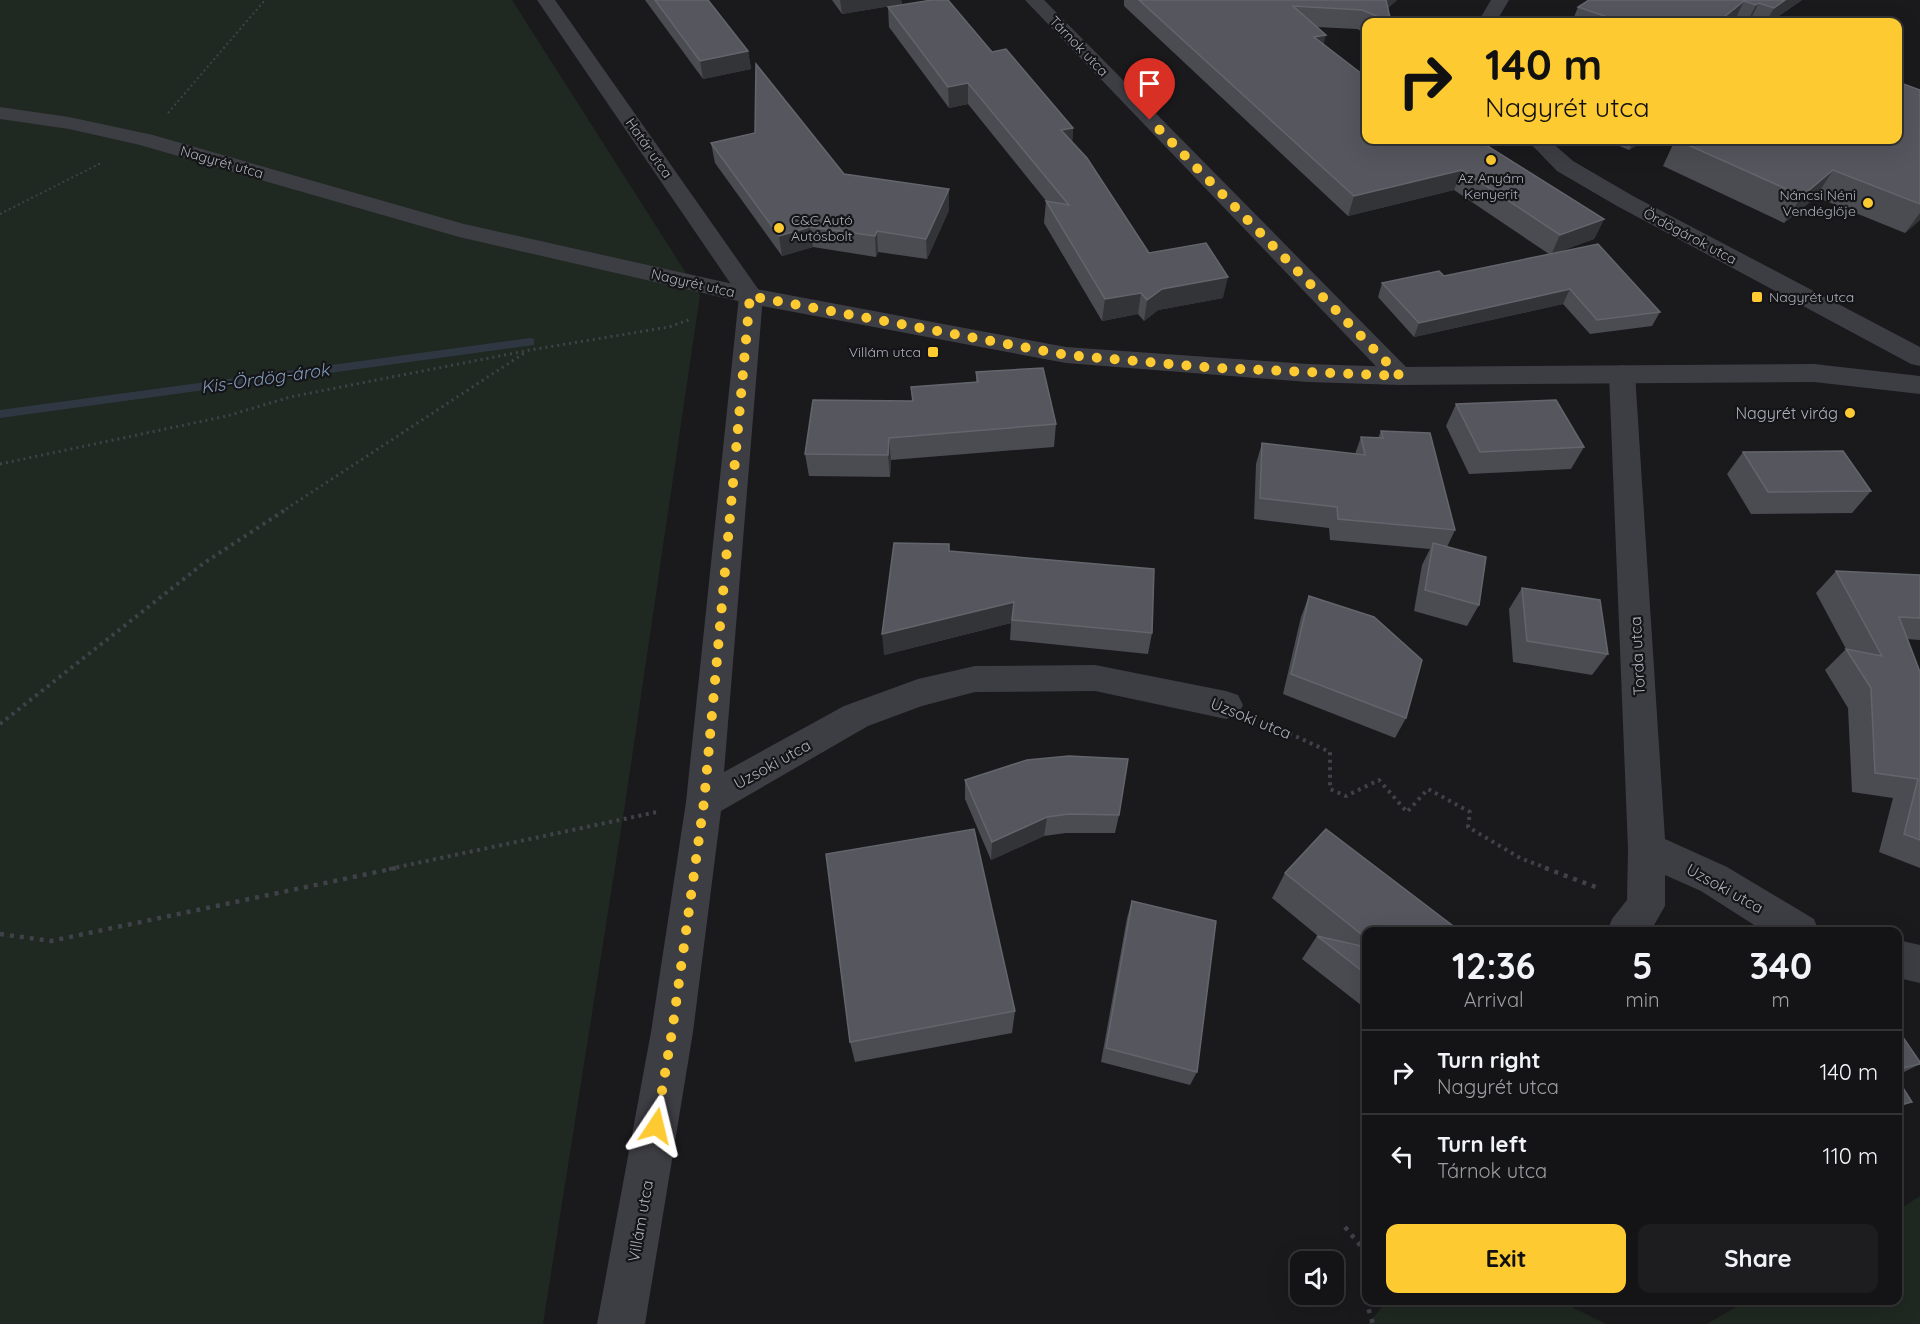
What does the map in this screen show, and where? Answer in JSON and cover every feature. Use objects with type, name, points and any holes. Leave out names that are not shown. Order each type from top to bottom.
[{"type":"street","name":"Határ utca","points":[[546,0],[750,296]]},
{"type":"street","name":"Tárnok utca","points":[[1034,0],[1400,376]]},
{"type":"street","points":[[1489,18],[1499,0]]},
{"type":"street","name":"Nagyrét utca","points":[[0,113],[69,123],[145,140],[459,230],[750,296],[1077,356],[1216,368],[1400,376],[1831,374],[1920,365]]},
{"type":"street","name":"Ördögárok utca","points":[[1541,144],[1565,166],[1849,322],[1920,358]]},
{"type":"street","name":"Villám utca","points":[[621,1324],[672,1032],[704,802],[750,296]]},
{"type":"street","name":"Ördögárok utca","points":[[1849,322],[1920,346]]},
{"type":"street","points":[[1885,369],[1892,363],[1893,355],[1886,342]]},
{"type":"street","name":"Torda utca","points":[[1622,374],[1647,849],[1636,919]]},
{"type":"street","name":"Nagyrét utca","points":[[1831,374],[1920,385]]},
{"type":"street","name":"Uzsoki utca","points":[[704,802],[856,716],[918,693],[975,679],[1095,678],[1226,705]]},
{"type":"street","name":"Uzsoki utca","points":[[1647,849],[1714,879],[1792,927]]},
{"type":"street","points":[[1902,960],[1920,964]]},
{"type":"path","points":[[0,214],[145,140],[266,0]]},
{"type":"path","points":[[0,464],[227,416],[290,397],[530,350],[669,327],[750,296]]},
{"type":"path","points":[[0,724],[204,563],[530,350]]},
{"type":"path","name":"Uzsoki utca","points":[[1226,705],[1330,752],[1330,789],[1346,796],[1379,780],[1407,812],[1428,789],[1470,812],[1467,827],[1520,858],[1636,919]]},
{"type":"path","points":[[0,934],[51,941],[704,802]]},
{"type":"path","points":[[1345,1227],[1362,1245]]},
{"type":"path","points":[[1367,1305],[1373,1324]]},
{"type":"shaded area","points":[[0,0],[512,0],[700,295],[626,798],[543,1324],[0,1324]]},
{"type":"shaded area","points":[[1920,1196],[1920,1324],[1707,1324],[1739,1305],[1902,1305],[1902,1207]]},
{"type":"shaded area","points":[[1384,1305],[1568,1305],[1606,1324],[1368,1324]]},
{"type":"building","points":[[655,0],[708,0],[748,51],[700,61]]},
{"type":"building","points":[[932,0],[948,0],[992,52],[1006,49],[1073,128],[1061,130],[1087,158],[1149,253],[1206,243],[1228,277],[1162,289],[1147,300],[1141,293],[1105,299],[1046,201],[1069,205],[968,83],[948,87],[888,7]]},
{"type":"building","points":[[1139,0],[1386,0],[1390,18],[1381,18],[1362,10],[1293,6],[1326,35],[1314,37],[1362,74],[1362,144],[1484,144],[1604,219],[1560,235],[1462,170],[1354,196]]},
{"type":"building","points":[[1589,0],[1785,0],[1774,8],[1744,1],[1723,18],[1610,18],[1578,7]]},
{"type":"building","points":[[756,64],[844,174],[949,189],[926,239],[877,231],[875,236],[810,227],[779,236],[711,143],[755,133]]},
{"type":"building","points":[[1902,83],[1920,90],[1920,204],[1833,170],[1802,196],[1686,144],[1902,144]]},
{"type":"building","points":[[1598,244],[1660,312],[1597,320],[1570,289],[1419,323],[1382,283],[1439,271],[1444,276]]},
{"type":"building","points":[[1043,368],[1056,424],[889,438],[888,455],[805,454],[813,400],[913,401],[911,387],[978,382],[976,372]]},
{"type":"building","points":[[1556,400],[1584,447],[1480,452],[1456,404]]},
{"type":"building","points":[[1381,431],[1430,433],[1455,530],[1338,519],[1337,507],[1260,498],[1262,443],[1365,455],[1361,437],[1383,438]]},
{"type":"building","points":[[1843,451],[1871,491],[1768,492],[1743,452]]},
{"type":"building","points":[[894,543],[949,544],[949,551],[1154,569],[1152,633],[1012,620],[1014,602],[882,634]]},
{"type":"building","points":[[1433,543],[1486,557],[1479,605],[1425,590]]},
{"type":"building","points":[[1836,571],[1920,575],[1920,618],[1899,617],[1920,672],[1920,840],[1904,834],[1918,779],[1875,773],[1871,688],[1846,649],[1882,656]]},
{"type":"building","points":[[1522,588],[1600,600],[1608,654],[1527,641]]},
{"type":"building","points":[[1309,596],[1374,617],[1422,660],[1406,718],[1291,674]]},
{"type":"building","points":[[1069,756],[1128,759],[1119,815],[1069,814],[1047,817],[992,842],[965,780],[1027,760]]},
{"type":"building","points":[[974,829],[1015,1011],[850,1042],[826,854]]},
{"type":"building","points":[[1326,829],[1454,927],[1362,927],[1362,935],[1285,873]]},
{"type":"building","points":[[1132,901],[1216,921],[1197,1072],[1106,1048]]},
{"type":"building","points":[[1317,936],[1362,946],[1362,971]]},
{"type":"building","points":[[1902,1036],[1920,1062],[1920,1064],[1902,1068]]},
{"type":"building","points":[[1902,1086],[1912,1102],[1902,1104]]},
{"type":"waterway","name":"Kis-Ördög-árok","points":[[0,414],[530,342]]},
{"type":"place","name":"Az Anyám Kenyerit","points":[[1491,160]]},
{"type":"place","name":"Náncsi Néni Vendéglője","points":[[1868,203]]},
{"type":"place","name":"C&C Autó Autósbolt","points":[[779,228]]},
{"type":"place","name":"Nagyrét utca","points":[[1757,297]]},
{"type":"place","name":"Villám utca","points":[[933,352]]},
{"type":"place","name":"Nagyrét virág","points":[[1850,413]]},
{"type":"route","points":[[656,1126],[672,1032],[704,802],[750,296],[1066,355],[1216,368],[1400,376],[1150,120]]}]
